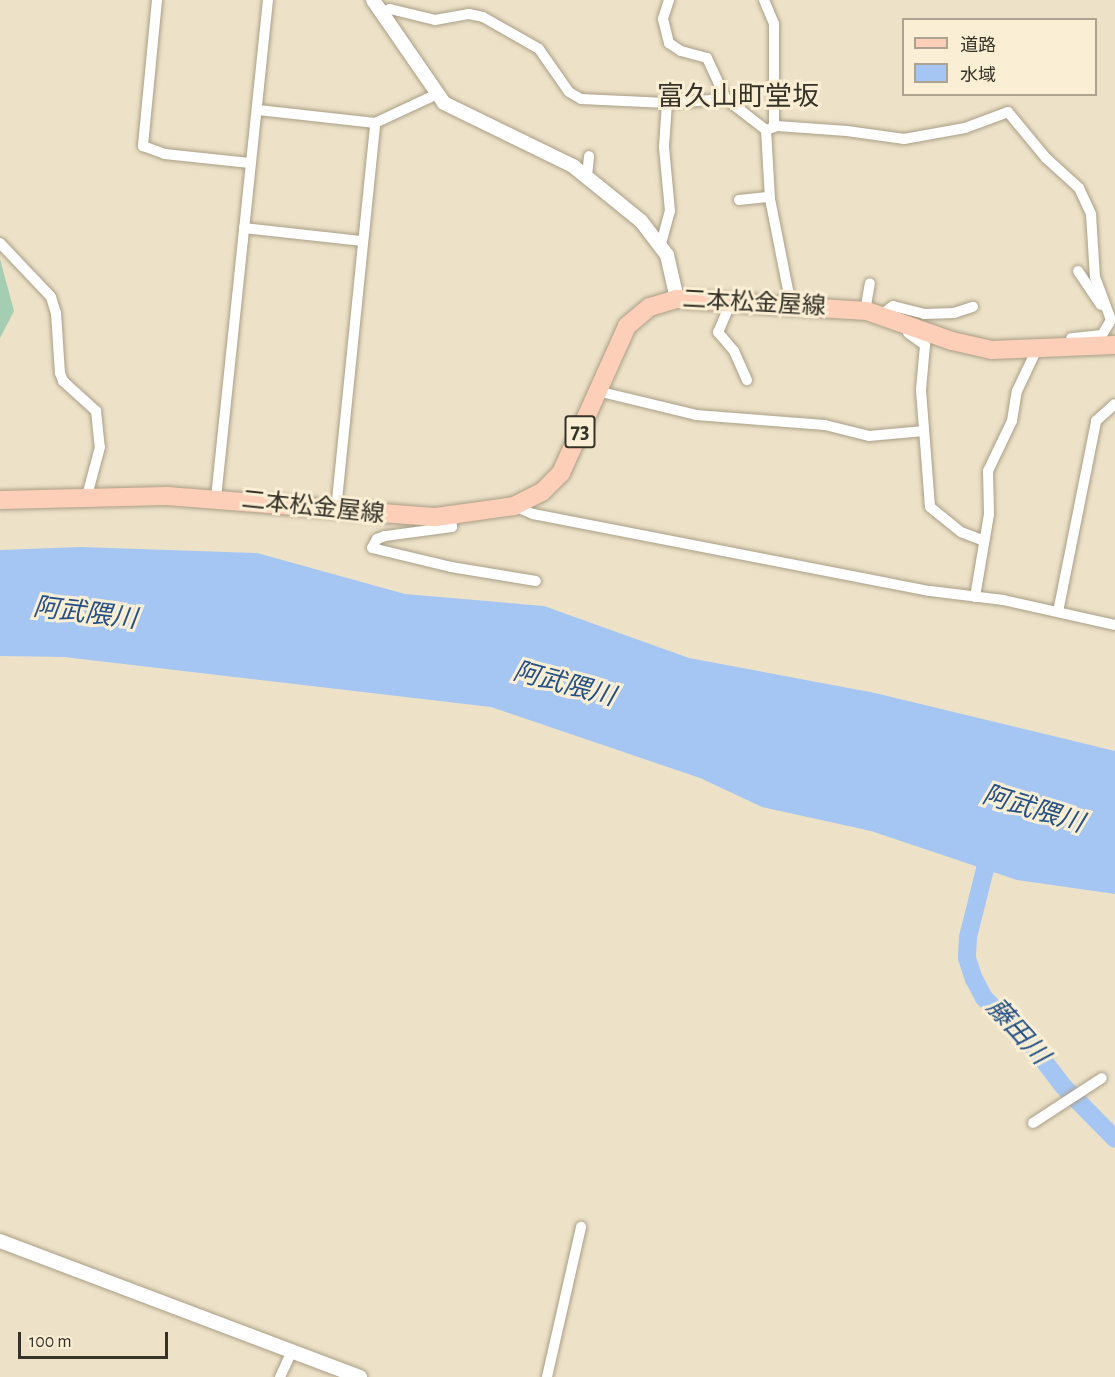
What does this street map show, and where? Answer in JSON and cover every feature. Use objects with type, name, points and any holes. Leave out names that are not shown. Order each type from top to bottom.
[{"type":"main road","name":"二本松金屋線","points":[[0,500],[87,496],[216,498],[336,510],[452,517],[514,506],[542,492],[561,473],[627,326],[650,307],[677,299],[791,305],[880,315],[972,347],[1044,350],[1115,345]]},
{"type":"street","points":[[157,0],[143,146],[165,154],[250,163]]},
{"type":"street","points":[[216,498],[268,0]]},
{"type":"street","points":[[373,0],[435,95],[452,108],[550,152],[587,176],[662,244]]},
{"type":"street","points":[[669,0],[663,19],[669,43],[681,51],[707,58],[726,99],[770,128],[847,131],[904,139],[965,128],[1008,112],[1085,200],[1093,223],[1095,278],[1111,320],[1106,332],[1062,339],[1044,350],[1017,391],[1012,421],[988,471],[989,514],[975,597]]},
{"type":"street","points":[[764,0],[774,24],[770,197],[791,305]]},
{"type":"street","points":[[381,12],[390,9],[435,20],[469,14],[483,17],[538,49],[576,98],[667,103],[726,99]]},
{"type":"street","points":[[258,110],[375,123],[435,95]]},
{"type":"street","points":[[667,103],[664,147],[670,211],[662,244],[677,299]]},
{"type":"street","points":[[336,510],[375,123]]},
{"type":"street","points":[[587,176],[589,156]]},
{"type":"street","points":[[739,200],[770,197]]},
{"type":"street","points":[[244,228],[362,241]]},
{"type":"street","points":[[0,243],[51,297],[56,313],[60,373],[63,381],[96,411],[100,447],[87,496]]},
{"type":"street","points":[[1078,271],[1094,297],[1107,310]]},
{"type":"street","points":[[870,283],[880,315],[925,345],[921,390],[930,507],[962,532],[984,541]]},
{"type":"street","points":[[731,302],[718,332],[734,351],[747,380]]},
{"type":"street","points":[[880,315],[893,306],[924,314],[954,313],[973,307]]},
{"type":"street","points":[[597,391],[696,415],[825,425],[869,436],[924,431]]},
{"type":"street","points":[[1058,612],[1096,421],[1115,404]]},
{"type":"street","points":[[514,506],[533,514],[1058,612],[1115,625]]},
{"type":"street","points":[[452,517],[452,526],[385,536],[377,539],[372,548],[451,567],[536,580]]},
{"type":"street","points":[[1036,1121],[1099,1080]]},
{"type":"street","points":[[547,1377],[581,1227]]},
{"type":"street","points":[[0,1241],[292,1351],[342,1374],[360,1377]]},
{"type":"street","points":[[280,1377],[292,1351]]},
{"type":"green space","points":[[0,259],[14,311],[0,338]]},
{"type":"water","name":"阿武隈川","points":[[81,547],[257,553],[405,594],[544,606],[689,658],[875,693],[1115,751],[1115,894],[1017,880],[871,831],[762,807],[700,778],[491,707],[64,657],[0,656],[0,550]]},
{"type":"waterway","name":"藤田川","points":[[991,845],[968,937],[967,958],[974,979],[984,998],[1028,1040],[1063,1086],[1115,1139]]},
{"type":"district","name":"富久山町堂坂","points":[[738,97]]}]
